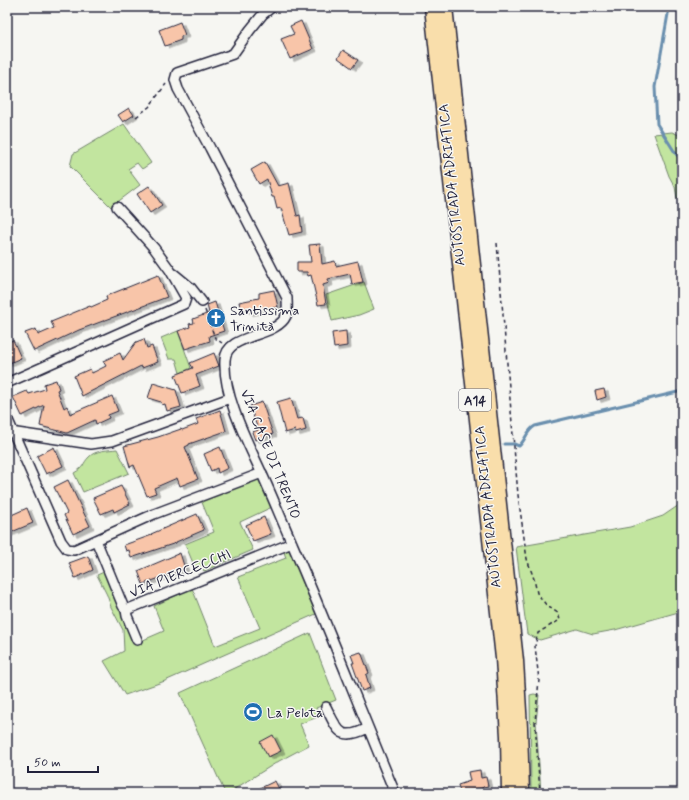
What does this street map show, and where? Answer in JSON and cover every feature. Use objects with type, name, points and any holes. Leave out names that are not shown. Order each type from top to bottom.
[{"type":"highway","name":"AUTOSTRADA ADRIATICA","points":[[432,7],[503,658],[508,736],[509,793]]},
{"type":"highway","name":"AUTOSTRADA ADRIATICA","points":[[445,7],[516,661],[521,742],[522,793]]},
{"type":"street","points":[[229,348],[235,343],[278,324],[287,312],[287,298],[214,155],[178,89],[175,80],[177,73],[233,54],[263,14],[272,7]]},
{"type":"street","points":[[7,383],[184,304],[186,298],[170,270],[154,248],[116,207]]},
{"type":"street","points":[[170,270],[192,288],[202,302]]},
{"type":"street","name":"VIA CASE DI TRENTO","points":[[229,348],[225,361],[230,398],[292,543],[395,793]]},
{"type":"street","points":[[10,432],[91,444],[112,441],[230,398]]},
{"type":"street","points":[[7,418],[10,432],[64,546],[67,549],[74,550],[154,514],[262,473]]},
{"type":"street","name":"VIA PIERCECCHI","points":[[96,540],[126,610],[292,543]]},
{"type":"street","points":[[126,610],[137,640]]},
{"type":"street","points":[[326,707],[337,729],[343,733],[348,735],[368,728]]},
{"type":"path","points":[[136,117],[149,107],[168,83],[175,80]]},
{"type":"path","points":[[497,243],[518,495],[527,559],[534,578],[537,593],[547,606],[558,613],[560,620],[538,633],[535,646],[539,680],[535,722],[540,793]]},
{"type":"path","points":[[202,302],[216,338],[229,348]]},
{"type":"green space","points":[[124,124],[151,163],[142,169],[137,163],[128,169],[140,185],[111,207],[70,166],[73,154]]},
{"type":"green space","points":[[672,132],[682,136],[682,196],[677,198],[675,187],[669,176],[654,134]]},
{"type":"green space","points":[[364,282],[374,309],[359,315],[332,321],[326,295]]},
{"type":"green space","points":[[178,331],[191,368],[180,373],[176,359],[169,359],[161,338]]},
{"type":"green space","points":[[117,449],[129,473],[83,492],[74,473],[80,469],[87,459],[95,453]]},
{"type":"green space","points":[[258,477],[272,507],[240,522],[253,550],[204,571],[202,568],[196,570],[185,544],[214,532],[201,500]]},
{"type":"green space","points":[[682,503],[682,611],[615,630],[593,634],[577,629],[540,640],[527,634],[516,547],[630,527],[663,516]]},
{"type":"green space","points":[[291,548],[316,614],[165,681],[125,695],[104,661],[124,651],[123,630],[97,575],[104,572],[134,644],[164,631],[154,606],[192,588],[215,646],[260,628],[238,577],[286,558],[284,552]]},
{"type":"green space","name":"La Pelota","points":[[310,633],[336,700],[316,708],[320,716],[300,724],[309,745],[279,761],[228,793],[225,793],[180,693]]},
{"type":"green space","points":[[530,695],[539,695],[536,722],[541,793],[531,793]]},
{"type":"building","points":[[301,21],[313,49],[290,59],[281,39],[294,34],[290,26]]},
{"type":"building","points":[[180,22],[185,35],[181,36],[181,40],[165,46],[159,30]]},
{"type":"building","points":[[343,50],[358,60],[352,68],[338,58]]},
{"type":"building","points":[[129,108],[134,115],[123,122],[118,115]]},
{"type":"building","points":[[265,162],[278,186],[289,183],[297,216],[300,215],[302,232],[289,235],[281,208],[277,209],[267,179],[259,184],[251,170]]},
{"type":"building","points":[[149,186],[162,205],[150,213],[137,194]]},
{"type":"building","points":[[320,244],[322,264],[335,261],[336,266],[358,261],[363,282],[352,284],[350,274],[328,279],[329,283],[323,285],[326,304],[318,305],[311,275],[308,276],[307,272],[297,272],[297,262],[311,262],[309,245]]},
{"type":"building","points":[[158,275],[167,297],[79,330],[34,351],[25,333],[36,329],[38,335],[54,328],[51,322],[107,300],[106,296]]},
{"type":"building","points":[[274,290],[278,307],[249,313],[248,309],[241,310],[239,302],[259,298],[259,293]]},
{"type":"building","points":[[215,302],[224,331],[209,336],[210,341],[185,349],[178,331],[190,327],[189,324],[194,323],[193,319],[209,313],[207,305]]},
{"type":"building","points":[[346,331],[347,346],[334,348],[332,333]]},
{"type":"building","points":[[144,339],[147,348],[152,346],[158,362],[142,368],[141,366],[82,396],[74,376],[90,369],[92,373],[106,366],[103,361],[120,353],[123,360],[136,342]]},
{"type":"building","points":[[13,340],[21,358],[7,364],[7,343]]},
{"type":"building","points":[[214,353],[219,366],[196,375],[200,386],[182,393],[175,375],[193,368],[190,363]]},
{"type":"building","points":[[56,380],[59,389],[57,390],[64,408],[67,406],[70,414],[112,396],[118,411],[108,415],[109,418],[96,424],[95,420],[67,433],[40,426],[44,405],[22,416],[13,397],[27,391],[29,394],[45,389],[44,384]]},
{"type":"building","points":[[153,383],[176,390],[181,407],[167,411],[165,404],[162,405],[161,402],[148,398]]},
{"type":"building","points":[[604,389],[606,397],[597,400],[595,391]]},
{"type":"building","points":[[291,398],[297,419],[303,418],[306,430],[296,433],[295,430],[285,433],[277,402]]},
{"type":"building","points":[[262,402],[273,434],[255,440],[252,432],[258,430],[250,406]]},
{"type":"building","points":[[220,410],[226,431],[189,444],[185,447],[198,479],[180,486],[177,478],[154,488],[156,493],[147,496],[134,465],[130,467],[124,446],[198,424],[196,419]]},
{"type":"building","points":[[54,447],[63,466],[46,474],[37,456]]},
{"type":"building","points":[[220,447],[228,468],[218,473],[217,468],[211,471],[204,454]]},
{"type":"building","points":[[68,480],[90,526],[73,534],[64,515],[67,513],[54,487]]},
{"type":"building","points":[[121,486],[130,504],[114,512],[113,509],[101,514],[93,498]]},
{"type":"building","points":[[27,508],[33,523],[7,534],[7,517]]},
{"type":"building","points":[[197,514],[204,530],[176,543],[131,558],[129,550],[126,551],[124,545],[152,535],[151,534]]},
{"type":"building","points":[[264,517],[271,534],[253,541],[246,525]]},
{"type":"building","points":[[180,553],[185,569],[143,584],[138,571]]},
{"type":"building","points":[[88,556],[93,570],[75,578],[69,563]]},
{"type":"building","points":[[361,652],[369,673],[366,675],[370,688],[362,691],[352,663],[354,663],[351,655]]},
{"type":"building","points":[[273,735],[281,751],[268,757],[260,742]]},
{"type":"building","points":[[480,770],[481,778],[486,777],[488,786],[460,792],[458,785],[470,781],[468,772]]},
{"type":"building","points":[[275,781],[281,793],[250,793]]},
{"type":"waterway","points":[[668,7],[655,87],[657,124],[676,154],[682,159]]},
{"type":"waterway","points":[[514,444],[519,446],[530,430],[535,426],[682,391]]},
{"type":"waterway","points":[[504,444],[513,444]]},
{"type":"place","name":"Santissima Trinità","points":[[216,318]]},
{"type":"place","name":"La Pelota","points":[[253,712]]}]
